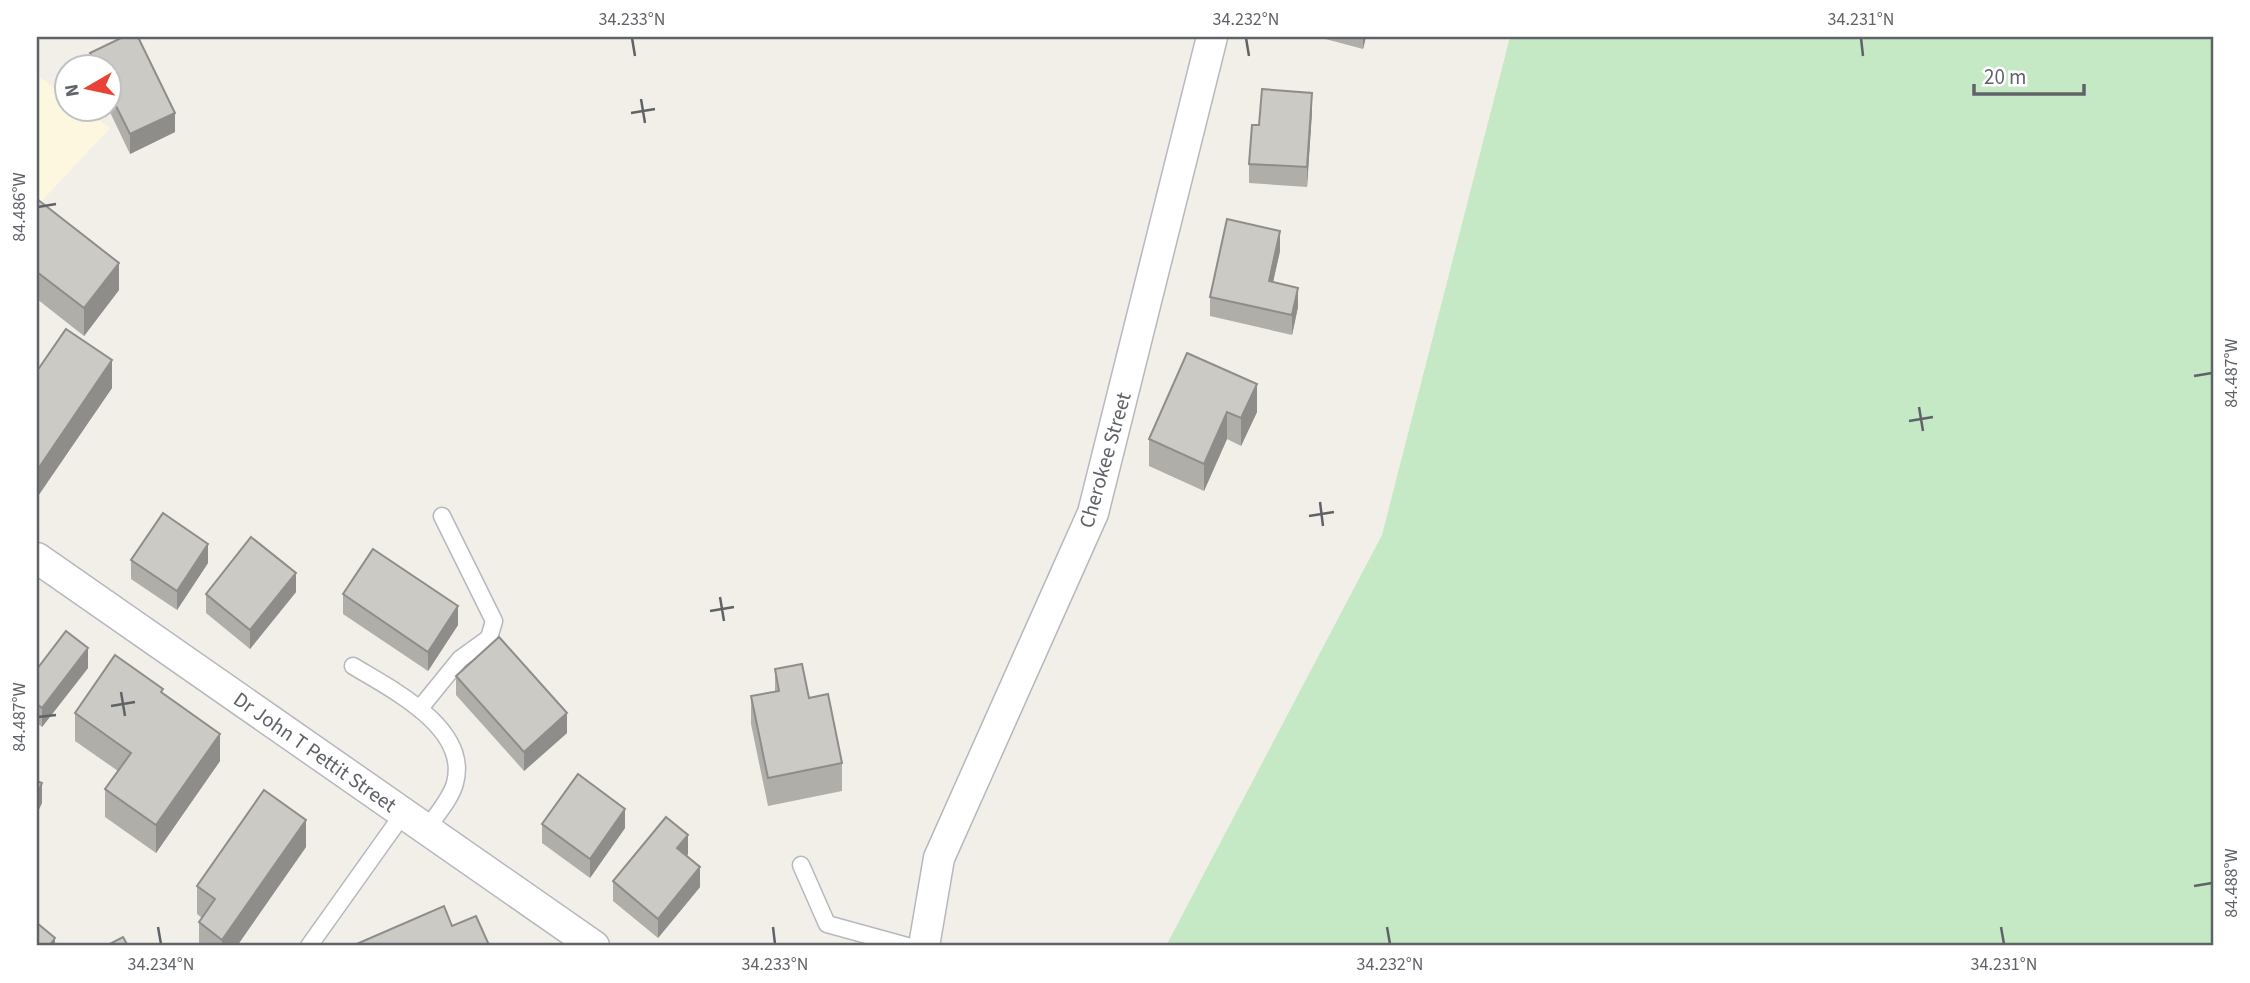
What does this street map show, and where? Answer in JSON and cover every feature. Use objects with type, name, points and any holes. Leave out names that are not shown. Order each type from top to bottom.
[{"type":"street","name":"Cherokee Street","points":[[924,946],[939,858],[1093,513],[1212,37]]},
{"type":"street","name":"Dr John T Pettit Street","points":[[37,558],[594,946]]},
{"type":"lane","points":[[421,707],[460,659],[489,638],[494,621],[442,516]]},
{"type":"lane","points":[[309,946],[415,822],[455,784],[456,753],[421,707],[353,666]]},
{"type":"lane","points":[[801,865],[827,924],[907,946]]},
{"type":"shaded area","points":[[37,75],[52,86],[52,122],[101,122],[110,128],[37,206]]},
{"type":"green space","points":[[1510,37],[2213,37],[2213,946],[1166,946],[1382,535]]},
{"type":"building","points":[[123,37],[138,37],[175,113],[130,134],[122,118],[122,52],[92,52]]},
{"type":"building","points":[[1262,89],[1312,93],[1307,167],[1249,164],[1252,125],[1259,125]]},
{"type":"building","points":[[37,199],[119,263],[84,308],[37,272]]},
{"type":"building","points":[[1227,219],[1280,231],[1269,281],[1298,288],[1292,315],[1210,297]]},
{"type":"building","points":[[66,329],[112,360],[38,469],[37,371]]},
{"type":"building","points":[[1187,353],[1257,384],[1241,418],[1227,412],[1204,464],[1149,439]]},
{"type":"building","points":[[163,513],[208,544],[177,591],[131,560]]},
{"type":"building","points":[[251,537],[296,573],[250,630],[206,594]]},
{"type":"building","points":[[373,549],[458,606],[428,652],[343,594]]},
{"type":"building","points":[[66,631],[88,648],[42,708],[37,704],[37,669]]},
{"type":"building","points":[[499,637],[567,713],[524,752],[456,676]]},
{"type":"building","points":[[115,655],[220,734],[156,825],[105,789],[131,753],[75,713]]},
{"type":"building","points":[[802,664],[809,698],[828,694],[842,763],[768,778],[751,696],[779,691],[775,669]]},
{"type":"building","points":[[578,774],[625,809],[590,859],[542,824]]},
{"type":"building","points":[[37,781],[42,783],[37,795]]},
{"type":"building","points":[[264,790],[306,820],[222,940],[199,922],[215,899],[197,886]]},
{"type":"building","points":[[666,817],[688,835],[677,848],[700,867],[658,919],[613,881]]},
{"type":"building","points":[[444,906],[452,926],[476,916],[489,945],[352,946]]},
{"type":"building","points":[[37,923],[55,938],[49,946],[37,946]]},
{"type":"building","points":[[123,937],[128,946],[106,946]]}]
